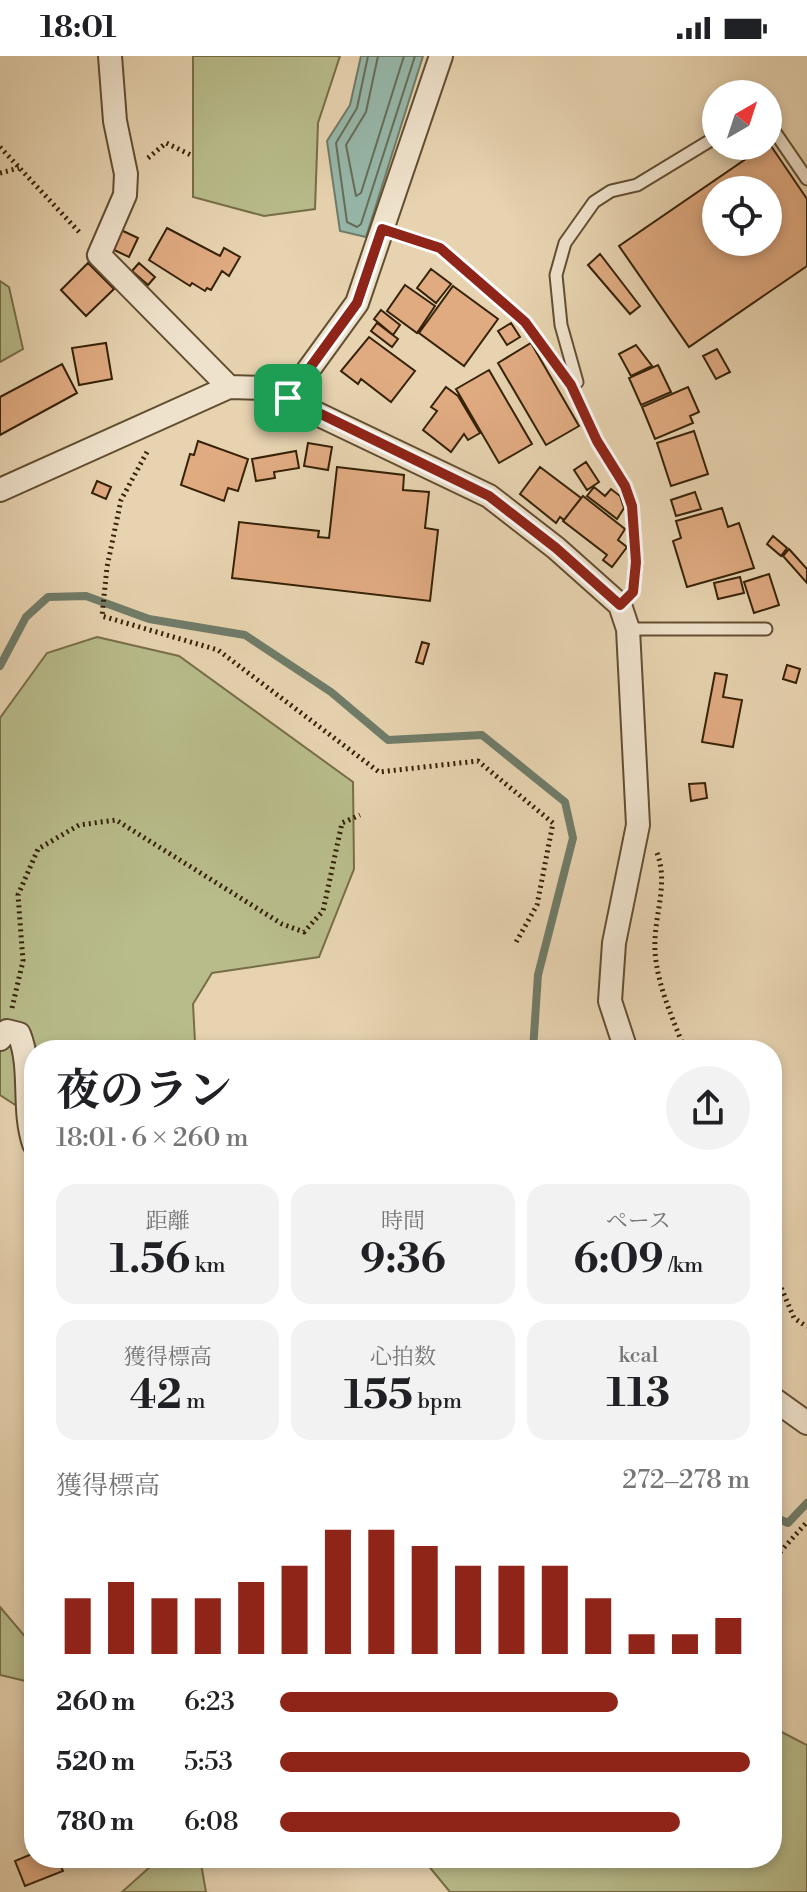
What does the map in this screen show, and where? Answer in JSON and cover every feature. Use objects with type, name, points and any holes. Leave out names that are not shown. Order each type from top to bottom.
[{"type":"street","points":[[110,56],[115,121],[126,174],[125,195],[99,255],[229,387]]},
{"type":"street","points":[[288,398],[357,303],[441,56]]},
{"type":"street","points":[[0,490],[229,387],[263,388],[489,496],[556,548],[620,605],[628,629],[638,825],[614,943],[610,1001],[623,1040]]},
{"type":"street","points":[[3,1035],[19,1034],[24,1046]]},
{"type":"street","points":[[782,1405],[807,1423]]},
{"type":"lane","points":[[782,142],[807,179]]},
{"type":"lane","points":[[571,385],[577,382],[561,325],[556,275],[565,243],[580,218],[611,191],[637,185],[702,146]]},
{"type":"lane","points":[[382,229],[440,248],[525,322],[571,385],[597,441],[625,486],[632,506],[636,562],[633,592],[620,605]]},
{"type":"lane","points":[[628,629],[766,629]]},
{"type":"path","points":[[157,148],[166,143],[193,156]]},
{"type":"path","points":[[0,147],[99,255]]},
{"type":"path","points":[[0,173],[19,168]]},
{"type":"path","points":[[151,421],[154,439],[121,500],[102,616],[218,650],[379,772],[478,761],[553,823],[537,905],[515,944]]},
{"type":"path","points":[[3,1035],[23,961],[18,895],[38,849],[79,825],[116,820],[282,924],[304,932],[323,911],[342,823],[360,815]]},
{"type":"path","points":[[638,825],[648,831],[663,868],[655,944],[668,1008],[681,1040]]},
{"type":"path","points":[[782,1290],[794,1318],[807,1327]]},
{"type":"path","points":[[782,1550],[807,1522]]},
{"type":"green space","points":[[193,56],[340,56],[318,123],[315,209],[264,216],[193,197]]},
{"type":"green space","points":[[0,281],[9,287],[23,349],[0,362]]},
{"type":"green space","points":[[97,637],[179,656],[353,782],[354,869],[319,957],[212,973],[193,1004],[195,1040],[24,1040],[24,1111],[0,1095],[0,718],[47,653]]},
{"type":"green space","points":[[0,1607],[24,1635],[24,1681],[0,1675]]},
{"type":"green space","points":[[782,1732],[807,1745],[807,1892],[450,1892],[430,1868],[782,1868]]},
{"type":"green space","points":[[149,1868],[202,1868],[206,1892],[122,1892]]},
{"type":"water","points":[[361,56],[423,56],[366,237],[340,231],[327,141],[350,105]]},
{"type":"building","points":[[744,160],[781,160],[807,199],[807,266],[689,347],[619,246],[702,189],[702,256],[782,256],[782,176],[721,176]]},
{"type":"building","points":[[167,228],[220,256],[224,248],[240,257],[229,276],[222,271],[211,290],[207,288],[205,291],[192,283],[190,286],[149,260]]},
{"type":"building","points":[[121,230],[138,238],[129,257],[112,249]]},
{"type":"building","points":[[600,254],[640,306],[630,314],[588,265]]},
{"type":"building","points":[[88,263],[114,289],[86,316],[61,290]]},
{"type":"building","points":[[139,263],[155,277],[148,285],[132,271]]},
{"type":"building","points":[[431,269],[451,284],[436,303],[417,288]]},
{"type":"building","points":[[405,285],[435,306],[417,333],[387,311]]},
{"type":"building","points":[[453,286],[498,319],[464,366],[419,333]]},
{"type":"building","points":[[381,310],[400,325],[393,335],[374,319]]},
{"type":"building","points":[[377,323],[398,339],[392,347],[371,331]]},
{"type":"building","points":[[511,323],[520,337],[507,345],[498,331]]},
{"type":"building","points":[[369,337],[415,371],[391,402],[361,379],[358,384],[341,371]]},
{"type":"building","points":[[106,343],[112,379],[79,385],[72,348]]},
{"type":"building","points":[[531,343],[579,426],[546,445],[498,363]]},
{"type":"building","points":[[636,345],[652,366],[631,376],[619,354]]},
{"type":"building","points":[[717,349],[730,372],[716,379],[703,356]]},
{"type":"building","points":[[62,364],[77,393],[0,435],[0,397]]},
{"type":"building","points":[[658,365],[671,392],[641,405],[629,378]]},
{"type":"building","points":[[489,370],[532,444],[499,463],[456,389]]},
{"type":"building","points":[[446,387],[458,396],[480,433],[468,440],[464,434],[451,452],[423,430],[437,411],[431,407]]},
{"type":"building","points":[[688,387],[699,412],[690,416],[693,423],[655,439],[642,407]]},
{"type":"building","points":[[694,431],[708,474],[671,486],[657,443]]},
{"type":"building","points":[[198,441],[248,459],[238,491],[228,488],[224,501],[181,485],[190,454],[194,455]]},
{"type":"building","points":[[308,443],[332,447],[328,470],[304,466]]},
{"type":"building","points":[[296,451],[299,468],[274,472],[275,478],[256,481],[252,459]]},
{"type":"building","points":[[586,462],[599,482],[587,490],[574,470]]},
{"type":"building","points":[[337,467],[404,475],[403,490],[429,492],[425,528],[438,530],[430,601],[232,578],[239,522],[319,531],[318,537],[329,538]]},
{"type":"building","points":[[540,467],[581,498],[564,520],[560,517],[556,523],[520,494]]},
{"type":"building","points":[[97,481],[111,487],[106,499],[92,493]]},
{"type":"building","points":[[594,487],[605,496],[611,489],[620,496],[624,508],[617,519],[587,496]]},
{"type":"building","points":[[695,492],[701,509],[676,516],[671,500]]},
{"type":"building","points":[[583,496],[625,529],[618,540],[627,547],[612,567],[603,560],[607,555],[563,521]]},
{"type":"building","points":[[722,508],[728,527],[739,523],[754,568],[687,587],[673,541],[681,538],[676,521]]},
{"type":"building","points":[[773,536],[787,548],[781,556],[767,544]]},
{"type":"building","points":[[789,549],[807,569],[807,583],[783,556]]},
{"type":"building","points":[[769,574],[779,605],[754,613],[744,582]]},
{"type":"building","points":[[740,577],[744,593],[718,599],[714,583]]},
{"type":"building","points":[[422,642],[429,644],[423,664],[416,662]]},
{"type":"building","points":[[787,665],[800,669],[796,683],[783,679]]},
{"type":"building","points":[[715,673],[727,675],[723,697],[742,700],[733,747],[702,742]]},
{"type":"building","points":[[705,783],[707,798],[691,801],[689,784]]},
{"type":"building","points":[[24,1857],[24,1868],[62,1868],[63,1871],[25,1886],[15,1861]]},
{"type":"waterway","points":[[0,666],[26,617],[48,597],[86,596],[149,619],[245,635],[331,692],[388,740],[482,735],[565,802],[573,838],[538,975],[534,1040]]},
{"type":"waterway","points":[[782,1520],[788,1523],[807,1503]]},
{"type":"route","points":[[382,229],[440,248],[525,322],[571,385],[597,441],[625,486],[632,506],[636,562],[633,592],[620,605],[556,548],[489,496],[288,398],[357,303],[382,229]]}]
